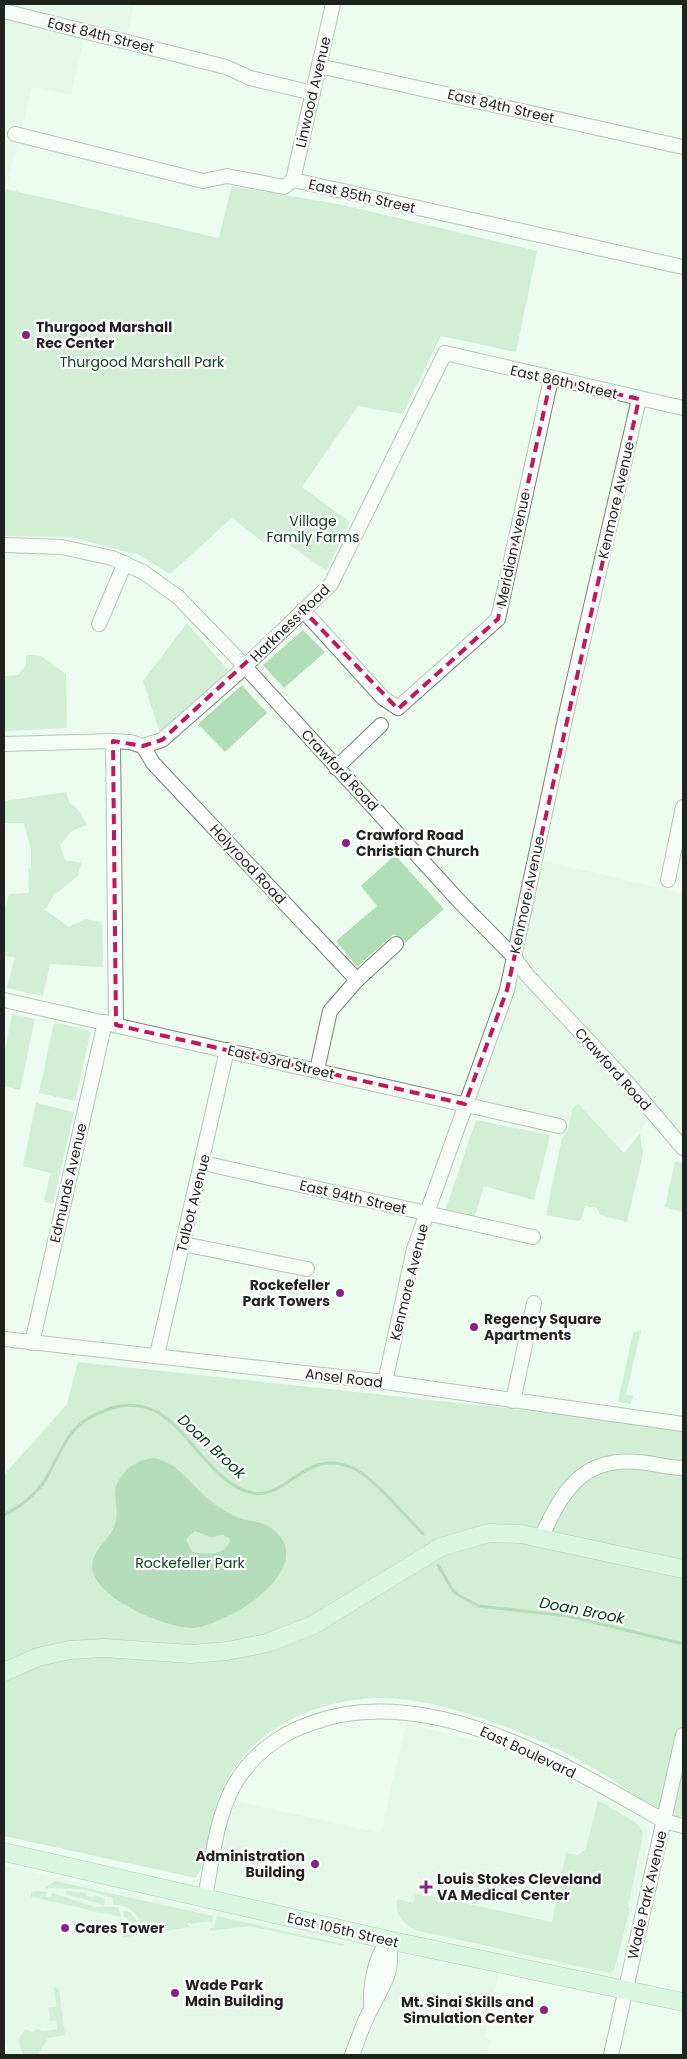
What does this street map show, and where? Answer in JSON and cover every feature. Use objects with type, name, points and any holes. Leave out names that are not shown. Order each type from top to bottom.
[{"type":"main road","points":[[4,1672],[38,1657],[70,1650],[104,1648],[191,1654],[227,1651],[260,1645],[313,1626],[375,1589],[423,1557],[446,1545],[477,1535],[499,1532],[541,1538],[683,1569]]},
{"type":"main road","name":"East 105th Street","points":[[4,1852],[388,1940],[683,2002]]},
{"type":"street","name":"Linwood Avenue","points":[[293,180],[332,4]]},
{"type":"street","name":"East 84th Street","points":[[4,11],[226,67],[250,78],[312,93]]},
{"type":"street","name":"East 84th Street","points":[[319,66],[683,147]]},
{"type":"street","name":"East 85th Street","points":[[15,134],[203,181],[227,176],[284,187],[293,180],[683,267]]},
{"type":"street","name":"East 86th Street","points":[[445,352],[551,379],[683,408]]},
{"type":"street","name":"Harkness Road","points":[[142,746],[162,740],[331,584],[445,352]]},
{"type":"street","name":"Meridian Avenue","points":[[303,610],[383,698],[398,708],[498,619],[551,379]]},
{"type":"street","name":"Kenmore Avenue","points":[[385,1382],[414,1249],[507,990],[567,710],[639,399]]},
{"type":"street","name":"Crawford Road","points":[[4,545],[74,548],[124,563],[157,581],[178,597],[244,666],[459,901],[514,957],[527,976],[624,1080],[683,1148]]},
{"type":"street","points":[[99,624],[124,563]]},
{"type":"street","points":[[336,768],[381,725]]},
{"type":"street","points":[[4,744],[113,740],[142,746]]},
{"type":"street","name":"Edmunds Avenue","points":[[32,1343],[110,1024],[113,740]]},
{"type":"street","name":"Holyrood Road","points":[[142,746],[152,760],[356,980]]},
{"type":"street","points":[[668,880],[683,807]]},
{"type":"street","points":[[317,1070],[330,1011],[356,980],[396,944]]},
{"type":"street","name":"East 93rd Street","points":[[4,1000],[558,1126]]},
{"type":"street","name":"Talbot Avenue","points":[[157,1355],[203,1163],[227,1050]]},
{"type":"street","name":"East 94th Street","points":[[203,1163],[533,1237]]},
{"type":"street","points":[[183,1244],[307,1269]]},
{"type":"street","points":[[513,1401],[534,1303]]},
{"type":"street","name":"Ansel Road","points":[[4,1339],[385,1382],[683,1424]]},
{"type":"street","points":[[541,1538],[567,1492],[580,1477],[594,1467],[609,1462],[628,1461],[683,1468]]},
{"type":"street","name":"East Boulevard","points":[[205,1898],[225,1807],[244,1770],[267,1748],[289,1732],[342,1714],[366,1710],[403,1712],[450,1720],[485,1730],[541,1756],[664,1821],[683,1826]]},
{"type":"street","name":"Wade Park Avenue","points":[[611,2055],[683,1736]]},
{"type":"street","points":[[352,2055],[371,2008],[372,1979],[377,1958],[388,1940]]},
{"type":"highlighted area","points":[[551,379],[639,399],[507,990],[465,1104],[116,1025],[113,741],[143,746],[162,740],[303,610],[398,709],[498,619]]},
{"type":"shaded area","points":[[4,4],[134,4],[126,42],[85,32],[71,95],[32,87],[4,196]]},
{"type":"shaded area","points":[[535,859],[683,893],[683,1148],[655,1115],[600,1167],[559,1126],[465,1104],[479,1068]]},
{"type":"shaded area","points":[[154,1458],[164,1461],[173,1466],[210,1501],[224,1511],[242,1519],[268,1526],[282,1540],[286,1552],[284,1565],[277,1578],[266,1590],[242,1609],[196,1628],[180,1626],[150,1617],[120,1602],[98,1582],[93,1572],[93,1560],[116,1521],[115,1492],[117,1485],[120,1478],[133,1465]],"holes":[[[195,1531],[211,1537],[223,1535],[229,1538],[230,1541],[224,1550],[214,1553],[203,1553],[192,1552],[186,1539]]]},
{"type":"shaded area","name":"Louis Stokes Cleveland VA Medical Center","points":[[406,1723],[501,1747],[570,1779],[645,1823],[649,1836],[618,1974],[608,1979],[503,1956],[484,2038],[491,2040],[487,2055],[9,2055],[4,2038],[4,1866],[214,1913],[212,1911],[214,1889],[227,1828],[236,1801],[381,1833]]},
{"type":"green space","name":"Thurgood Marshall Park","points":[[232,186],[343,205],[537,251],[516,352],[441,336],[403,414],[358,406],[302,487],[350,522],[326,571],[277,536],[264,543],[232,518],[170,574],[136,553],[71,537],[4,536],[4,196],[6,189],[219,238]]},
{"type":"green space","points":[[187,623],[229,671],[160,733],[143,681]]},
{"type":"green space","points":[[303,630],[325,652],[284,688],[263,665]]},
{"type":"green space","points":[[26,655],[41,656],[66,674],[67,728],[4,731],[4,676],[18,675],[26,665]]},
{"type":"green space","points":[[242,685],[267,713],[225,752],[198,724]]},
{"type":"green space","points":[[66,792],[70,804],[78,809],[87,825],[72,831],[60,845],[65,860],[81,863],[78,876],[53,896],[45,910],[69,927],[85,919],[102,922],[103,967],[50,964],[43,996],[7,988],[15,957],[4,956],[4,911],[9,894],[29,893],[28,869],[31,868],[31,849],[24,823],[4,823],[4,801]]},
{"type":"green space","points":[[395,855],[444,909],[405,943],[394,934],[357,967],[336,941],[377,906],[361,886]]},
{"type":"green space","points":[[12,1014],[35,1019],[20,1090],[4,1086],[4,1056]]},
{"type":"green space","points":[[54,1022],[91,1031],[75,1101],[39,1093]]},
{"type":"green space","points":[[36,1103],[74,1112],[53,1204],[44,1202],[50,1173],[23,1166]]},
{"type":"green space","points":[[578,1104],[624,1153],[640,1133],[643,1154],[627,1222],[600,1215],[597,1208],[585,1206],[581,1220],[577,1221],[546,1215],[562,1138],[569,1127],[572,1109]]},
{"type":"green space","points":[[476,1120],[550,1135],[534,1200],[484,1186],[474,1219],[445,1211]]},
{"type":"green space","points":[[675,1161],[683,1163],[683,1212],[665,1207]]},
{"type":"green space","points":[[641,1330],[626,1395],[633,1396],[631,1404],[618,1402],[633,1333]]},
{"type":"green space","name":"Rockefeller Park","points":[[78,1362],[683,1427],[683,1816],[664,1821],[637,1797],[610,1778],[583,1762],[522,1733],[490,1721],[428,1703],[379,1698],[357,1699],[314,1710],[294,1718],[258,1742],[243,1757],[222,1789],[215,1810],[206,1854],[196,1878],[4,1836],[4,1475],[67,1404]]},
{"type":"green space","points":[[598,1800],[639,1825],[643,1834],[628,1907],[630,1908],[614,1971],[609,1973],[419,1931],[405,1923],[399,1915],[397,1899],[413,1903],[416,1893],[552,1922],[566,1853],[578,1855],[586,1849]]},
{"type":"green space","points":[[55,1881],[213,1916],[211,1924],[210,1921],[191,1924],[190,1922],[187,1923],[190,1927],[159,1932],[158,1927],[153,1930],[153,1933],[144,1934],[138,1917],[131,1909],[113,1905],[114,1898],[82,1889],[44,1888]]},
{"type":"green space","points":[[36,1891],[47,1892],[46,1897],[51,1897],[52,1893],[95,1907],[118,1907],[121,1917],[31,1897],[31,1893]]},
{"type":"green space","points":[[66,1891],[86,1893],[86,1896],[93,1897],[94,1895],[105,1899],[104,1905],[66,1894]]},
{"type":"green space","points":[[124,1911],[130,1912],[138,1922],[140,1934],[123,1938],[128,1919],[123,1916]]},
{"type":"green space","points":[[217,1916],[344,1944],[343,1946],[248,1926],[210,1931],[210,1928],[214,1928]]},
{"type":"green space","points":[[54,1987],[59,1989],[65,2035],[48,2038],[38,2055],[23,2055],[18,2040],[25,2029],[33,2032],[36,2029],[44,2031],[57,2029],[56,2020],[50,2021],[48,2008],[57,2007]]},
{"type":"waterway","name":"Doan Brook","points":[[4,1515],[23,1503],[40,1488],[64,1444],[84,1421],[106,1410],[130,1405],[149,1408],[166,1418],[210,1465],[225,1479],[243,1490],[258,1493],[271,1491],[308,1469],[321,1464],[337,1463],[355,1469],[372,1481],[423,1534]]},
{"type":"waterway","name":"Doan Brook","points":[[438,1565],[452,1589],[458,1595],[479,1606],[568,1616],[680,1643]]},
{"type":"place","name":"Thurgood Marshall Rec Center","points":[[26,335]]},
{"type":"place","name":"Crawford Road Christian Church","points":[[346,843]]},
{"type":"place","name":"Rockefeller Park Towers","points":[[340,1293]]},
{"type":"place","name":"Regency Square Apartments","points":[[474,1327]]},
{"type":"place","name":"Administration Building","points":[[315,1864]]},
{"type":"place","name":"Louis Stokes Cleveland VA Medical Center","points":[[426,1887]]},
{"type":"place","name":"Cares Tower","points":[[65,1928]]},
{"type":"place","name":"Wade Park Main Building","points":[[175,1993]]},
{"type":"place","name":"Mt. Sinai Skills and Simulation Center","points":[[544,2010]]},
{"type":"park label","name":"Village Family Farms","points":[[313,530]]}]
